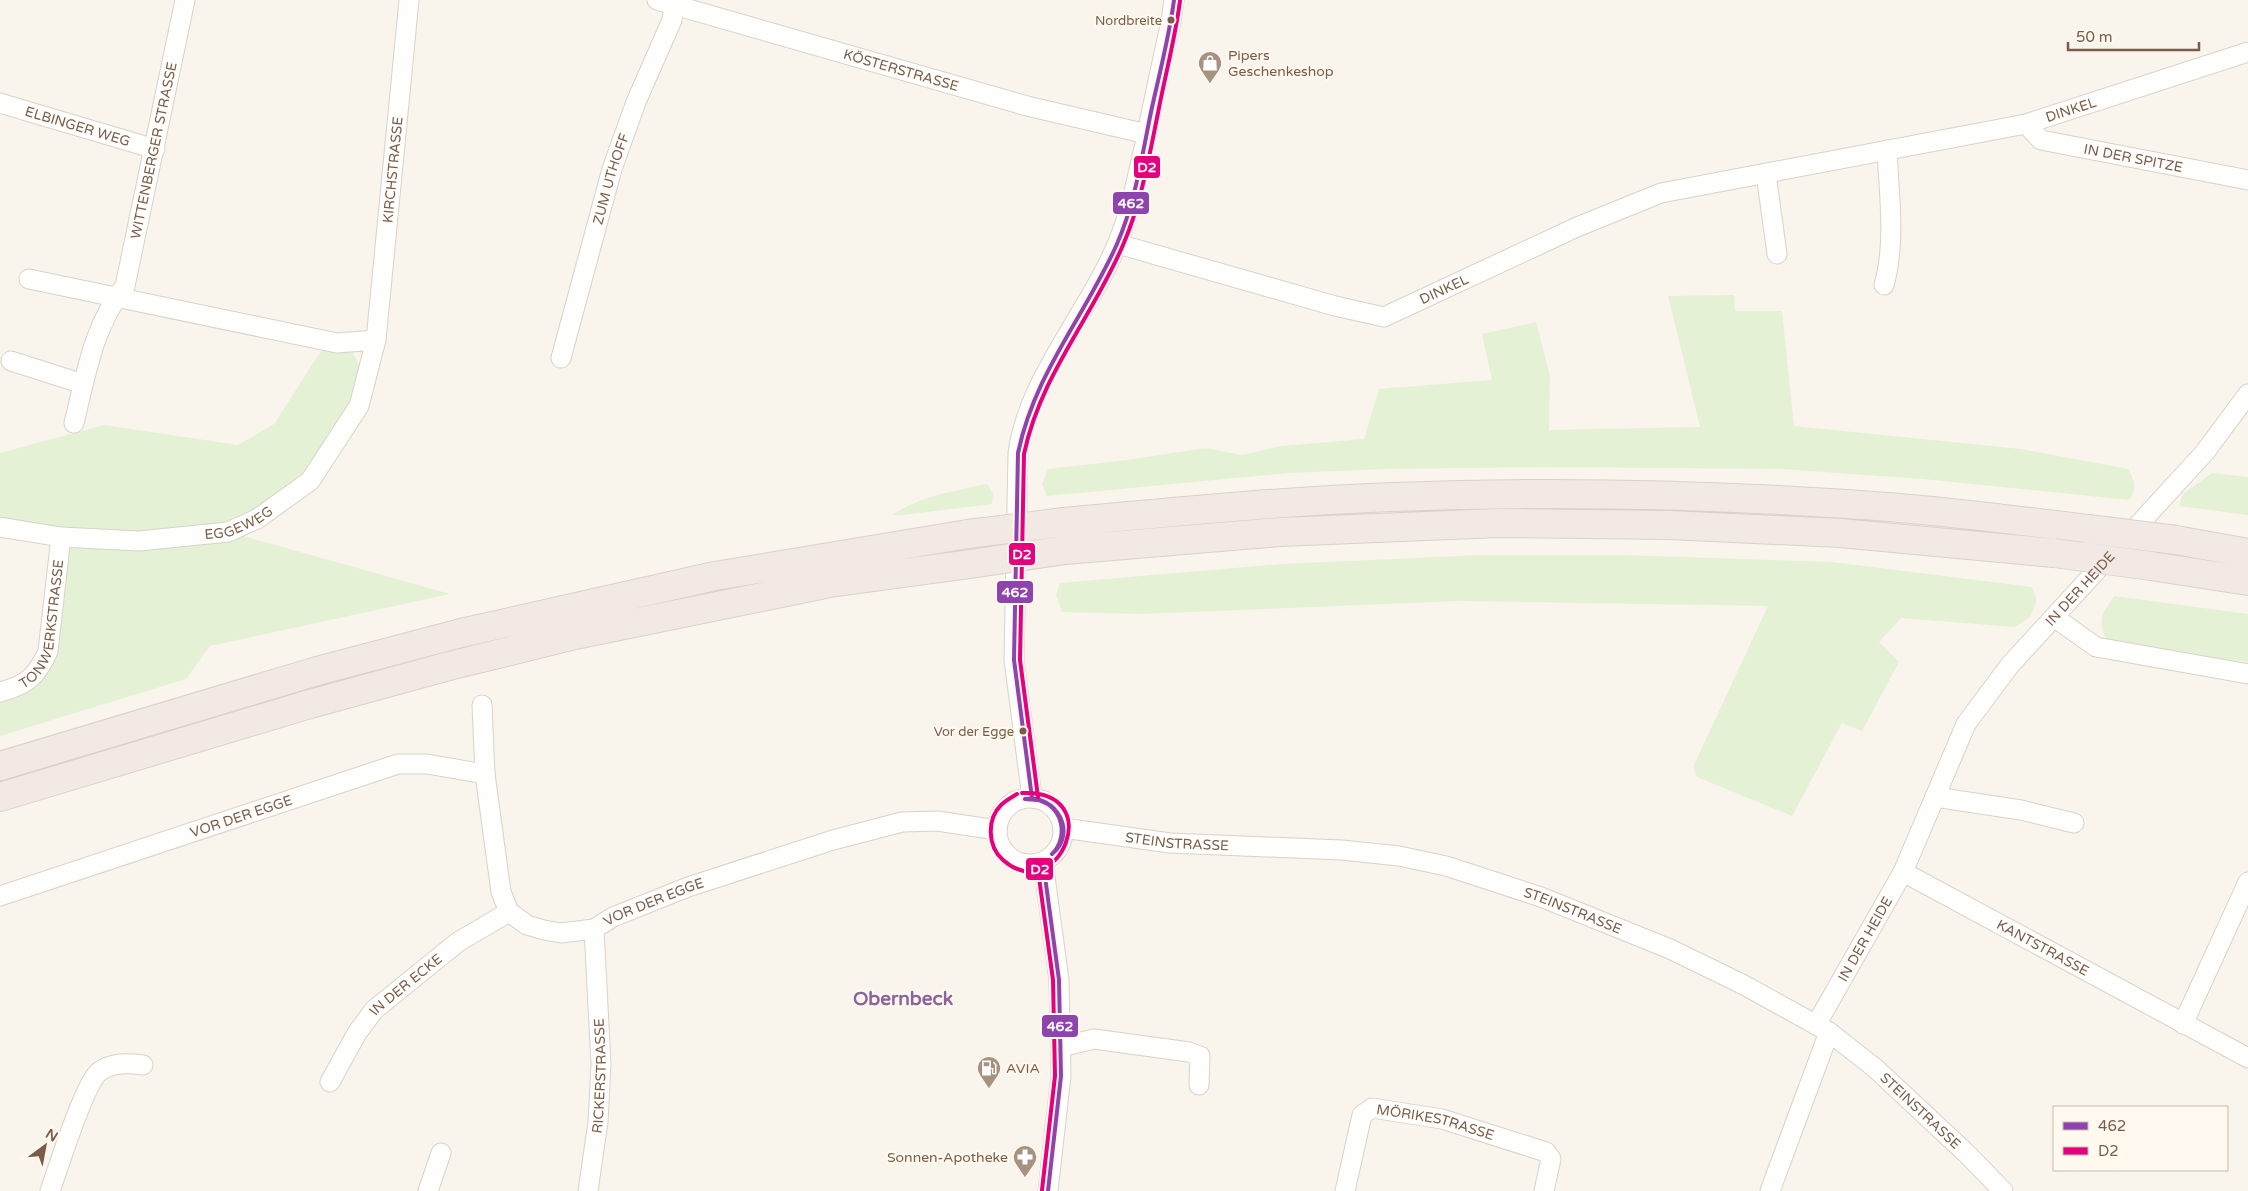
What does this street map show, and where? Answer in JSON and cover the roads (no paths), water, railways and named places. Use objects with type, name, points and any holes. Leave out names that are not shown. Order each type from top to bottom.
[{"type":"highway","points":[[0,766],[308,674],[461,634],[715,576],[968,534],[1064,522],[1286,502],[1394,497],[1503,495],[1665,496],[1848,504],[2088,528],[2176,540],[2248,553]]},
{"type":"highway","points":[[0,797],[310,704],[449,666],[575,635],[830,584],[1065,550],[1280,532],[1499,523],[1669,525],[1840,533],[2054,553],[2248,581]]},
{"type":"street","name":"WITTENBERGER STRASSE","points":[[74,423],[96,336],[117,296],[125,286],[185,0]]},
{"type":"street","name":"KIRCHSTRASSE","points":[[376,340],[409,0]]},
{"type":"street","points":[[1032,798],[1014,660],[1018,453],[1021,431],[1029,407],[1044,377],[1083,312],[1118,244],[1130,211],[1171,22],[1174,0]]},
{"type":"street","name":"KÖSTERSTRASSE","points":[[666,2],[1027,106],[1147,134]]},
{"type":"street","name":"ZUM UTHOFF","points":[[562,358],[612,169],[636,102],[672,20],[666,2]]},
{"type":"street","name":"DINKEL","points":[[1118,244],[1384,317],[1532,248],[1661,193],[2026,124],[2248,52]]},
{"type":"street","name":"ELBINGER WEG","points":[[0,103],[155,149]]},
{"type":"street","name":"IN DER SPITZE","points":[[2026,124],[2041,140],[2248,180]]},
{"type":"street","points":[[1884,285],[1888,271],[1890,225],[1887,150]]},
{"type":"street","points":[[1766,174],[1777,254]]},
{"type":"street","points":[[29,279],[337,343],[376,340]]},
{"type":"street","name":"EGGEWEG","points":[[0,527],[60,538],[139,542],[228,532],[258,519],[310,481],[359,406],[376,340]]},
{"type":"street","points":[[10,361],[83,384]]},
{"type":"street","name":"IN DER HEIDE","points":[[1770,1191],[1822,1029],[1903,872],[1966,724],[2010,665],[2205,452],[2248,394]]},
{"type":"street","name":"TONWERKSTRASSE","points":[[0,692],[32,679],[41,668],[48,652],[60,538]]},
{"type":"street","points":[[2054,617],[2096,648],[2248,674]]},
{"type":"street","points":[[482,705],[485,774],[501,892],[508,912]]},
{"type":"street","name":"VOR DER EGGE","points":[[0,896],[398,764],[427,764],[485,774]]},
{"type":"street","points":[[1935,797],[2038,814],[2074,823]]},
{"type":"street","points":[[1032,798],[1049,804],[1061,819],[1063,828],[1059,848],[1043,862],[1027,864],[1011,859],[1000,846],[997,830],[999,819],[1008,807],[1021,799],[1032,798]]},
{"type":"street","name":"VOR DER EGGE","points":[[508,912],[527,925],[561,933],[594,928],[613,917],[688,887],[872,829],[902,822],[936,821],[997,830]]},
{"type":"street","name":"STEINSTRASSE","points":[[1063,828],[1170,843],[1342,850],[1399,856],[1446,866],[1541,897],[1670,949],[1744,984],[1822,1029],[1875,1068],[1959,1146],[2003,1191]]},
{"type":"street","points":[[1043,862],[1059,980],[1061,1047],[1061,1076],[1048,1191]]},
{"type":"street","name":"KANTSTRASSE","points":[[1903,872],[2248,1058]]},
{"type":"street","points":[[2183,1024],[2248,882]]},
{"type":"street","name":"IN DER ECKE","points":[[330,1082],[356,1033],[374,1010],[458,942],[508,912]]},
{"type":"street","name":"RICKERSTRASSE","points":[[588,1191],[598,1122],[601,1064],[594,928]]},
{"type":"street","points":[[1061,1047],[1094,1039],[1189,1052],[1200,1056],[1199,1084]]},
{"type":"street","points":[[50,1191],[82,1105],[97,1074],[108,1067],[126,1062],[143,1065]]},
{"type":"street","name":"MÖRIKESTRASSE","points":[[1344,1191],[1362,1115],[1372,1108],[1442,1119],[1546,1152],[1551,1159],[1544,1191]]},
{"type":"street","points":[[428,1191],[441,1153]]},
{"type":"place","name":"Nordbreite","points":[[1171,20]]},
{"type":"place","name":"Pipers Geschenkeshop","points":[[1210,84]]},
{"type":"place","name":"Vor der Egge","points":[[1023,731]]},
{"type":"place","name":"AVIA","points":[[989,1089]]},
{"type":"place","name":"Sonnen-Apotheke","points":[[1025,1178]]},
{"type":"district","name":"Obernbeck","points":[[903,998]]}]
